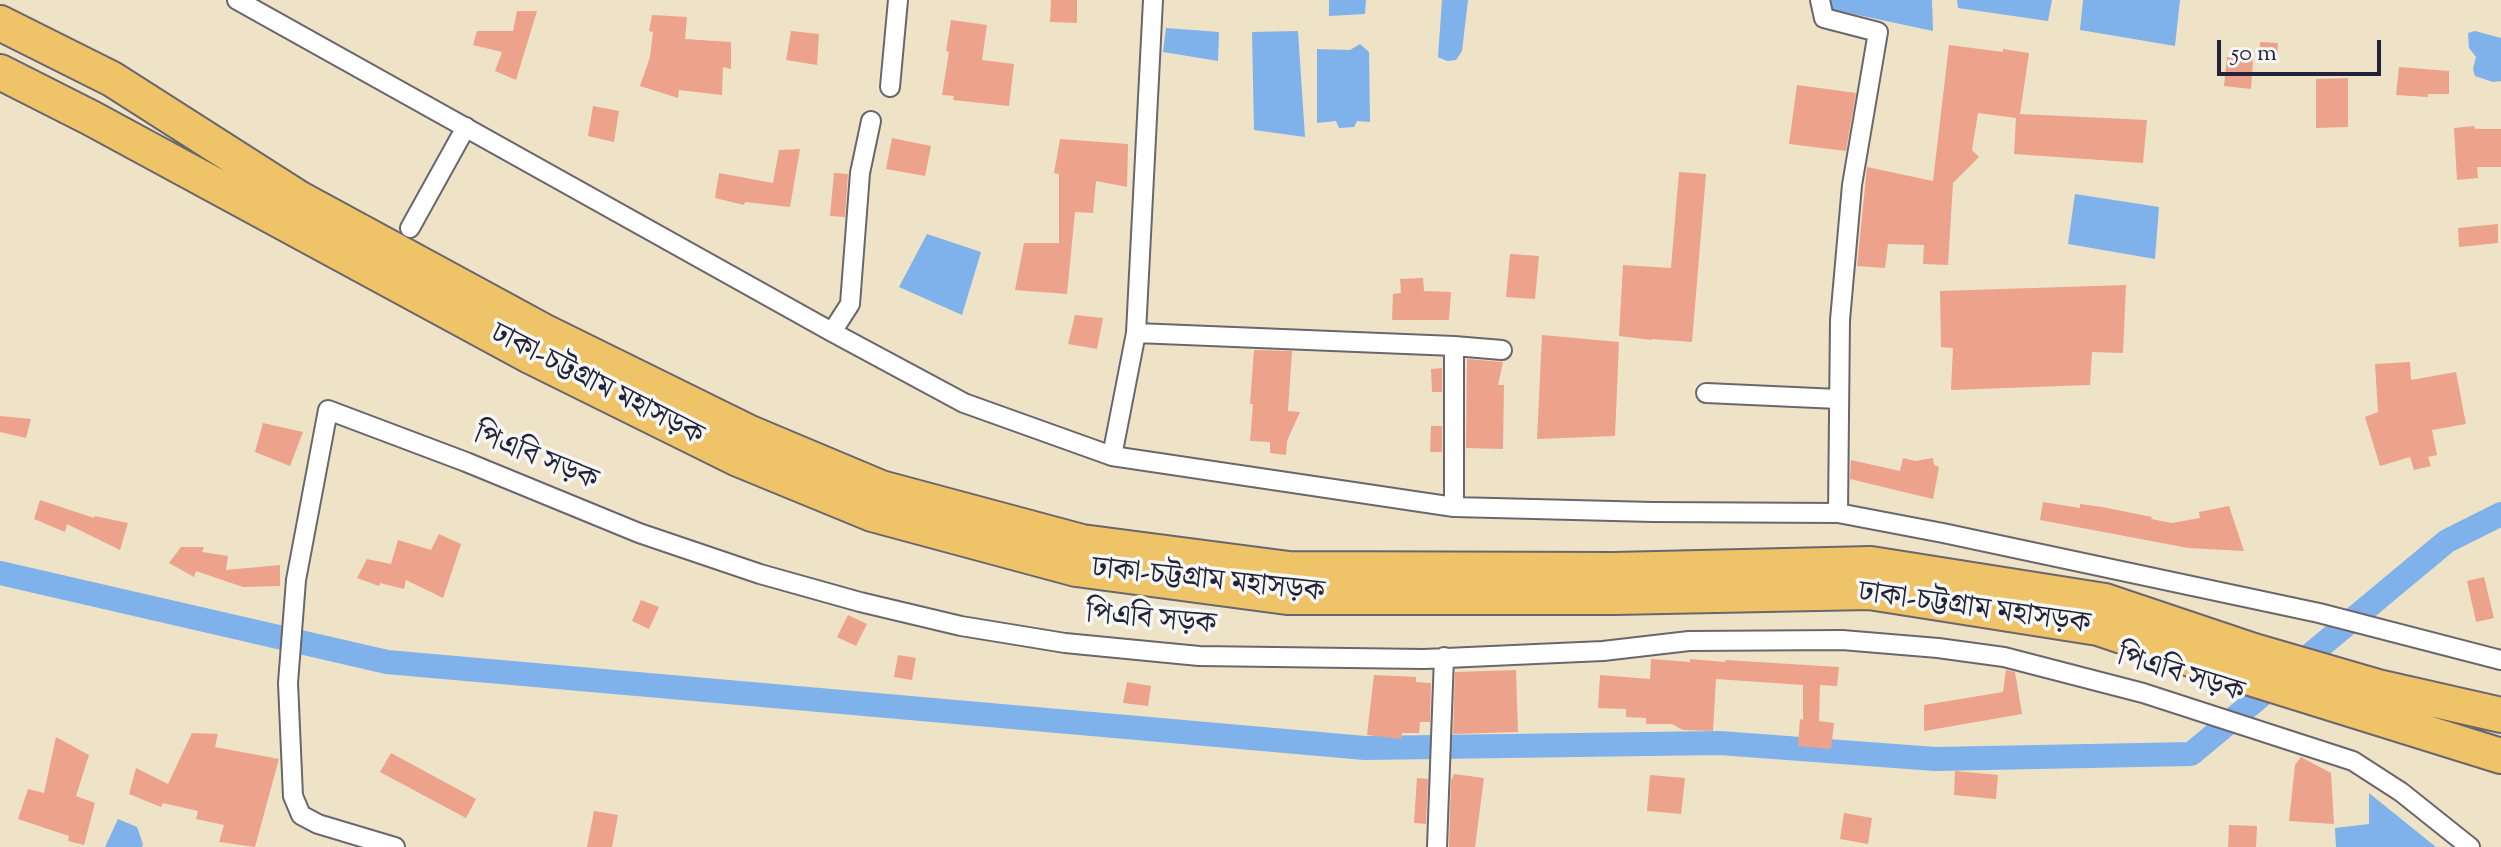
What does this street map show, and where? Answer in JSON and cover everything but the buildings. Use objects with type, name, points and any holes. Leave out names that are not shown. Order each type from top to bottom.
[{"type":"highway","name":"ঢাকা-চট্টগ্রাম মহাসড়ক","points":[[0,23],[112,79],[300,199],[543,331],[750,433],[881,488],[1082,542],[1289,569],[1614,570],[1871,564],[2105,601],[2254,651],[2378,687],[2501,715]]},
{"type":"highway","name":"ঢাকা-চট্টগ্রাম মহাসড়ক","points":[[0,72],[91,118],[530,356],[738,459],[872,514],[1076,569],[1287,597],[1614,597],[1869,592],[2098,628],[2501,756]]},
{"type":"street","points":[[237,0],[964,403],[1112,456],[1454,507],[1838,513],[2319,613],[2501,660]]},
{"type":"street","points":[[890,87],[898,0]]},
{"type":"street","points":[[1112,456],[1136,333],[1153,0]]},
{"type":"street","points":[[1820,0],[1824,18],[1878,32],[1852,185],[1840,320],[1838,513]]},
{"type":"street","points":[[832,332],[850,304],[860,173],[871,121]]},
{"type":"street","points":[[410,228],[466,127]]},
{"type":"street","points":[[1136,333],[1502,350]]},
{"type":"street","points":[[1454,346],[1454,507]]},
{"type":"street","points":[[1706,393],[1838,399]]},
{"type":"street","name":"পিএবি সড়ক","points":[[395,847],[318,824],[301,815],[293,796],[288,683],[296,580],[328,410],[639,533],[760,574],[961,626],[1065,643],[1199,656],[1292,658],[1444,657],[1603,651],[1689,641],[1842,640],[2004,657],[2143,693],[2353,761],[2401,792],[2470,847]]},
{"type":"street","points":[[1437,847],[1444,657]]},
{"type":"water","points":[[1329,0],[1366,0],[1365,14],[1329,16]]},
{"type":"water","points":[[1442,0],[1468,0],[1462,51],[1456,60],[1447,61],[1438,57]]},
{"type":"water","points":[[1830,0],[1932,0],[1933,31],[1830,9]]},
{"type":"water","points":[[1957,0],[2052,0],[2048,21],[1958,8]]},
{"type":"water","points":[[2083,0],[2180,0],[2175,46],[2080,30]]},
{"type":"water","points":[[1166,28],[1219,32],[1218,61],[1163,52]]},
{"type":"water","points":[[1298,31],[1305,137],[1254,130],[1252,32]]},
{"type":"water","points":[[2475,31],[2501,38],[2501,81],[2493,82],[2475,76],[2476,57],[2469,48],[2468,33]]},
{"type":"water","points":[[1360,44],[1369,52],[1370,122],[1357,121],[1354,127],[1339,128],[1336,121],[1317,123],[1317,49],[1350,50]]},
{"type":"water","points":[[2075,194],[2159,207],[2155,259],[2068,244]]},
{"type":"water","points":[[927,234],[981,252],[962,315],[899,287]]},
{"type":"water","points":[[2369,793],[2436,847],[2336,847],[2335,828],[2369,824]]},
{"type":"water","points":[[118,819],[137,827],[142,847],[105,847]]},
{"type":"waterway","points":[[0,573],[387,662],[1365,748],[1720,743],[1935,759],[2191,754],[2447,541],[2501,514]]}]
